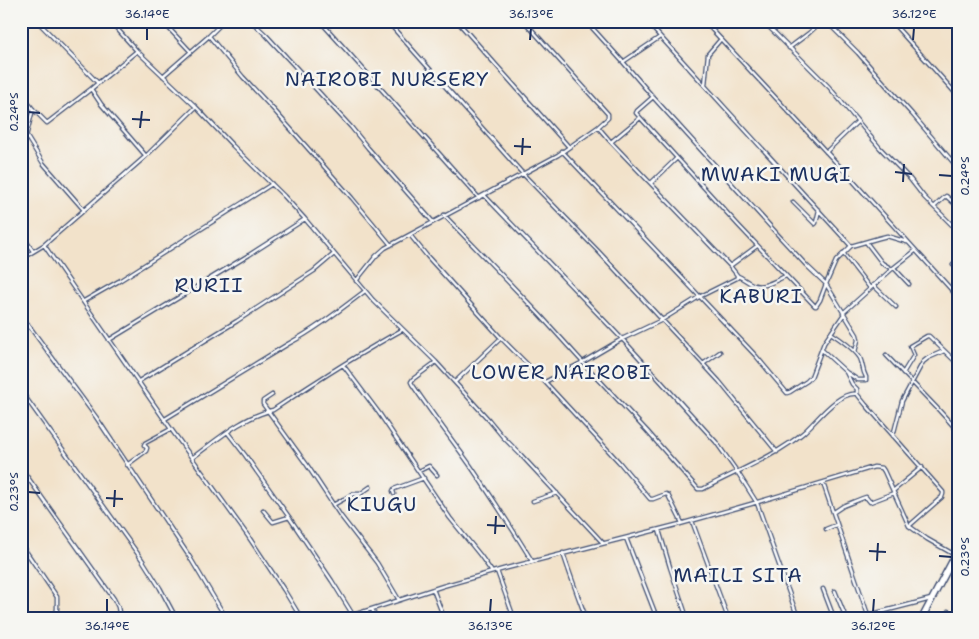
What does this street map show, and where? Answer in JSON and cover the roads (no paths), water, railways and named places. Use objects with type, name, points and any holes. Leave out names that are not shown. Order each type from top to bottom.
[{"type":"highway","points":[[922,618],[956,552]]},
{"type":"street","points":[[37,21],[98,83]]},
{"type":"street","points":[[110,21],[137,51],[196,107],[305,219],[356,282],[436,362],[603,544]]},
{"type":"street","points":[[162,21],[191,52]]},
{"type":"street","points":[[163,76],[224,21]]},
{"type":"street","points":[[251,21],[346,121],[433,222]]},
{"type":"street","points":[[320,21],[478,198]]},
{"type":"street","points":[[387,21],[523,174],[598,251],[719,381],[777,452]]},
{"type":"street","points":[[457,21],[569,147]]},
{"type":"street","points":[[356,282],[380,251],[562,152],[607,120],[608,114],[524,21]]},
{"type":"street","points":[[586,21],[785,243],[826,284],[857,336],[855,352]]},
{"type":"street","points":[[646,21],[851,246]]},
{"type":"street","points":[[704,21],[958,297]]},
{"type":"street","points":[[763,21],[829,87],[880,148],[958,231]]},
{"type":"street","points":[[789,48],[822,21]]},
{"type":"street","points":[[826,21],[858,53],[958,168]]},
{"type":"street","points":[[891,21],[958,96]]},
{"type":"street","points":[[209,36],[391,245]]},
{"type":"street","points":[[623,62],[660,37]]},
{"type":"street","points":[[705,86],[708,54],[720,39]]},
{"type":"street","points":[[21,94],[47,123],[137,51]]},
{"type":"street","points":[[92,88],[101,104],[146,156]]},
{"type":"street","points":[[653,97],[636,113],[815,307],[820,300],[836,261],[851,246],[888,236],[909,243]]},
{"type":"street","points":[[21,259],[44,245],[146,156],[196,107]]},
{"type":"street","points":[[21,140],[26,136],[33,109]]},
{"type":"street","points":[[611,142],[640,118]]},
{"type":"street","points":[[826,152],[857,122]]},
{"type":"street","points":[[598,127],[738,276],[753,285],[759,286],[786,276]]},
{"type":"street","points":[[26,136],[43,163],[84,210]]},
{"type":"street","points":[[562,152],[756,356],[787,393],[809,379],[824,343],[844,314],[873,285],[915,251]]},
{"type":"street","points":[[651,182],[677,158]]},
{"type":"street","points":[[84,302],[272,184]]},
{"type":"street","points":[[484,195],[622,339],[716,442],[757,503],[798,618]]},
{"type":"street","points":[[934,207],[947,196],[954,202]]},
{"type":"street","points":[[793,202],[815,224],[819,210]]},
{"type":"street","points":[[444,216],[540,314],[698,489],[703,489],[738,473],[777,452],[804,432],[829,406],[844,397],[854,393],[857,394]]},
{"type":"street","points":[[109,340],[249,256],[305,219]]},
{"type":"street","points":[[21,234],[34,251]]},
{"type":"street","points":[[410,235],[501,338],[545,382],[651,499],[665,494],[668,495],[682,524]]},
{"type":"street","points":[[866,242],[882,263],[893,268],[909,284]]},
{"type":"street","points":[[44,245],[138,382],[262,556],[301,618]]},
{"type":"street","points":[[730,266],[758,246]]},
{"type":"street","points":[[843,253],[870,288]]},
{"type":"street","points":[[138,382],[314,271],[334,254]]},
{"type":"street","points":[[953,265],[958,260]]},
{"type":"street","points":[[545,382],[622,339],[662,320],[738,276]]},
{"type":"street","points":[[873,285],[896,307]]},
{"type":"street","points":[[954,293],[958,290]]},
{"type":"street","points":[[165,419],[307,334],[365,291]]},
{"type":"street","points":[[21,315],[96,417],[189,556],[226,618]]},
{"type":"street","points":[[192,458],[243,422],[272,410],[402,330]]},
{"type":"street","points":[[832,333],[855,352],[861,360],[866,380],[863,381],[850,377]]},
{"type":"street","points":[[902,373],[914,355],[910,346],[930,336],[957,363]]},
{"type":"street","points":[[455,383],[501,338]]},
{"type":"street","points":[[822,350],[846,372],[857,389],[857,394],[943,492],[942,497],[909,526]]},
{"type":"street","points":[[893,436],[901,404],[923,362],[944,351]]},
{"type":"street","points":[[703,364],[720,352]]},
{"type":"street","points":[[886,355],[958,431]]},
{"type":"street","points":[[436,362],[411,382],[503,514],[532,561]]},
{"type":"street","points":[[343,365],[369,399],[450,518],[492,572]]},
{"type":"street","points":[[21,391],[142,561],[160,588],[176,618]]},
{"type":"street","points":[[272,395],[262,402],[340,515],[377,563],[399,601]]},
{"type":"street","points":[[127,465],[146,451],[145,443],[171,429]]},
{"type":"street","points":[[227,433],[289,517],[353,615]]},
{"type":"street","points":[[419,472],[429,466],[436,475]]},
{"type":"street","points":[[344,618],[492,572],[682,524],[878,466],[884,471],[909,526],[927,539],[956,552]]},
{"type":"street","points":[[833,513],[843,506],[863,498],[866,497],[870,502],[894,492],[922,467]]},
{"type":"street","points":[[21,468],[114,600],[118,607],[120,618]]},
{"type":"street","points":[[394,494],[394,489],[424,478]]},
{"type":"street","points":[[822,483],[868,615]]},
{"type":"street","points":[[333,505],[353,494],[358,495],[370,487]]},
{"type":"street","points":[[533,501],[557,493]]},
{"type":"street","points":[[263,510],[273,522],[289,517]]},
{"type":"street","points":[[692,521],[728,618]]},
{"type":"street","points":[[826,529],[836,525]]},
{"type":"street","points":[[659,530],[687,618]]},
{"type":"street","points":[[626,538],[657,618]]},
{"type":"street","points":[[21,544],[56,597],[56,618]]},
{"type":"street","points":[[563,553],[570,578],[586,618]]},
{"type":"street","points":[[496,571],[514,618]]},
{"type":"street","points":[[433,589],[444,618]]},
{"type":"street","points":[[822,589],[834,618]]},
{"type":"street","points":[[836,591],[846,618]]},
{"type":"street","points":[[857,618],[931,599]]},
{"type":"street","points":[[372,609],[376,618]]},
{"type":"street","points":[[945,618],[948,611]]},
{"type":"district","name":"NAIROBI NURSERY","points":[[387,79]]},
{"type":"district","name":"MWAKI MUGI","points":[[776,174]]},
{"type":"district","name":"RURII","points":[[209,285]]},
{"type":"district","name":"KABURI","points":[[761,296]]},
{"type":"district","name":"LOWER NAIROBI","points":[[561,372]]},
{"type":"district","name":"KIUGU","points":[[382,504]]},
{"type":"district","name":"MAILI SITA","points":[[738,575]]}]
